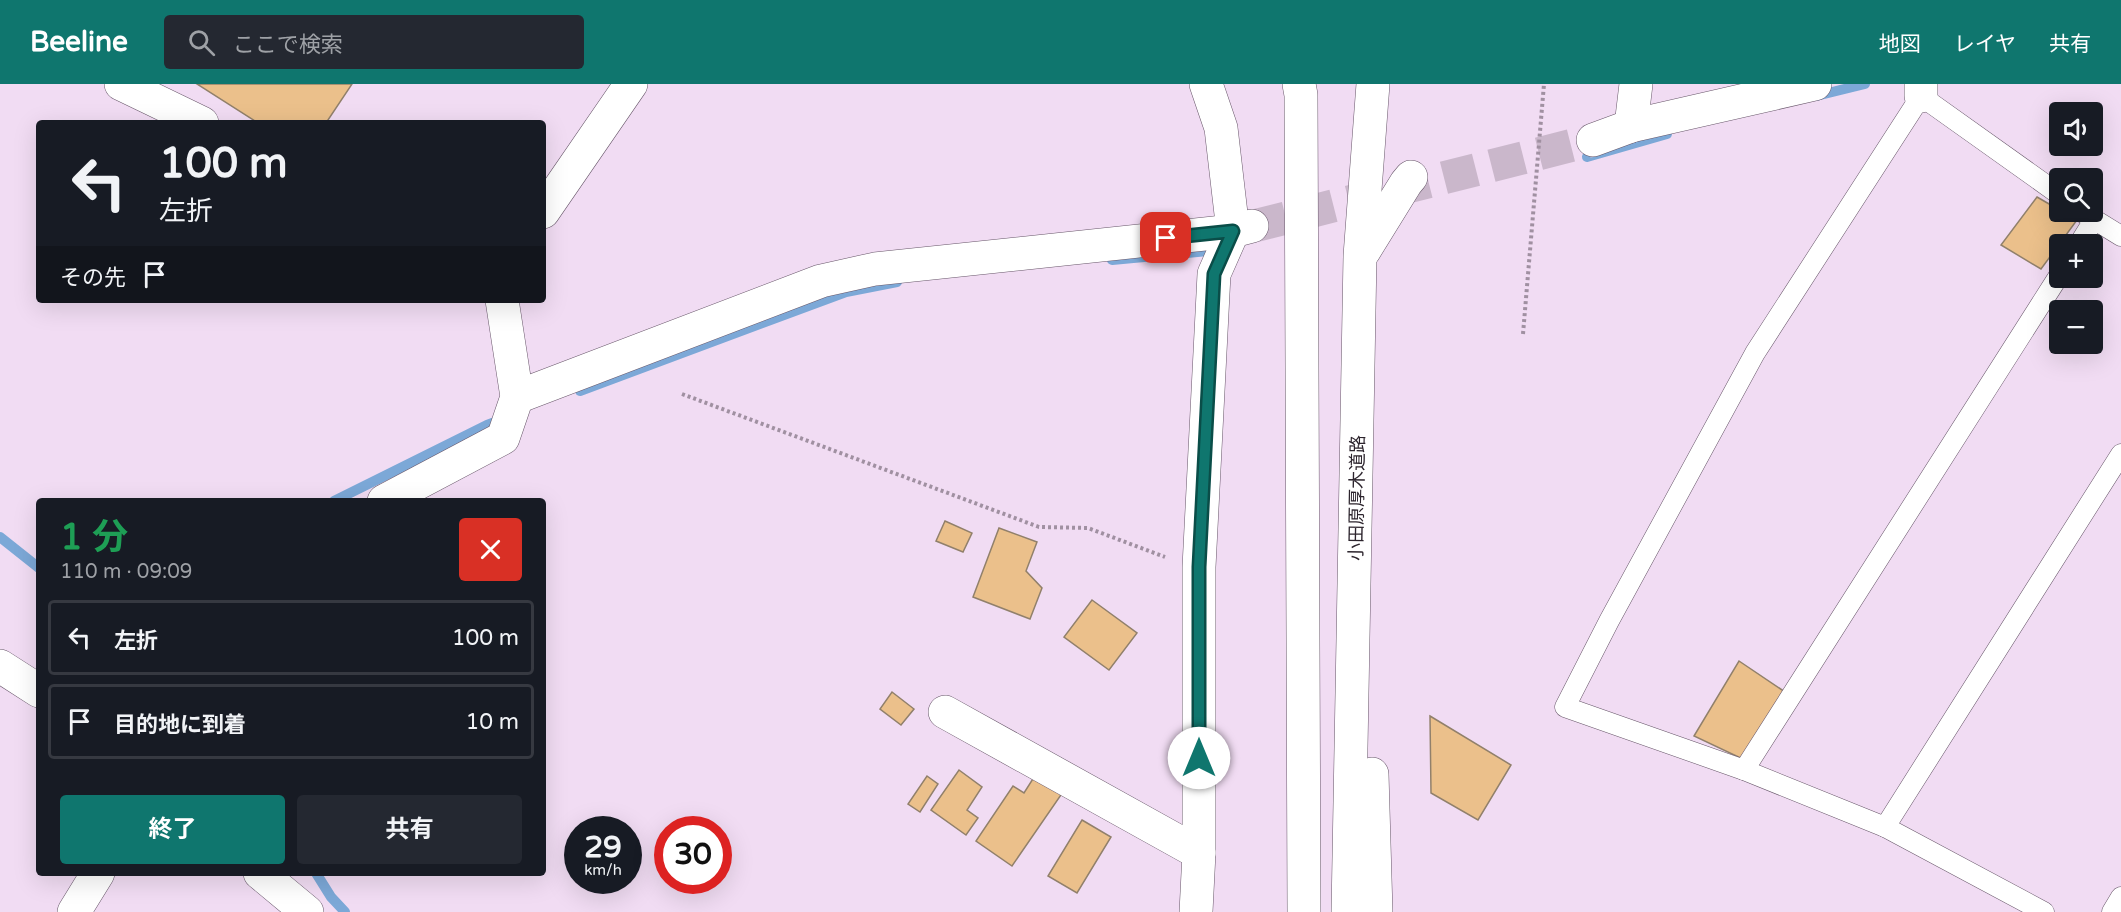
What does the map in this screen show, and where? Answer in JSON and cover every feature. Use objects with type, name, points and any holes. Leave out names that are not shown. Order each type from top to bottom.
[{"type":"main road","points":[[121,84],[196,120]]},
{"type":"main road","points":[[546,208],[631,84]]},
{"type":"main road","points":[[1196,912],[1199,854],[1199,567],[1214,274],[1244,229],[1221,128],[1206,84]]},
{"type":"main road","name":"小田原厚木道路","points":[[1348,912],[1360,256],[1373,84]]},
{"type":"main road","points":[[1631,126],[1636,84]]},
{"type":"main road","points":[[1593,140],[1631,126],[1815,84]]},
{"type":"main road","points":[[1299,88],[1304,912]]},
{"type":"main road","points":[[1360,256],[1411,177]]},
{"type":"main road","points":[[517,397],[821,280],[875,269],[1244,229]]},
{"type":"main road","points":[[390,498],[503,438],[517,397],[502,303]]},
{"type":"main road","points":[[1359,379],[1376,912]]},
{"type":"main road","points":[[0,666],[36,689]]},
{"type":"main road","points":[[945,712],[1199,854]]},
{"type":"main road","points":[[74,912],[96,876]]},
{"type":"main road","points":[[264,876],[307,912]]},
{"type":"lane","points":[[2044,912],[1885,827],[1744,770],[1565,707],[1609,621],[1755,353],[1921,90],[2049,187]]},
{"type":"lane","points":[[2098,222],[2121,236]]},
{"type":"lane","points":[[1744,770],[2051,288]]},
{"type":"lane","points":[[1885,827],[2121,454]]},
{"type":"lane","points":[[2112,912],[2121,897]]},
{"type":"path","points":[[1523,334],[1544,84]]},
{"type":"path","points":[[682,394],[1039,527],[1088,528],[1199,567]]},
{"type":"building","points":[[197,84],[352,84],[328,120],[253,120]]},
{"type":"building","points":[[2037,197],[2049,204],[2049,222],[2076,222],[2067,234],[2049,234],[2049,258],[2041,269],[2001,245]]},
{"type":"building","points":[[945,521],[972,533],[963,552],[936,541]]},
{"type":"building","points":[[999,528],[1037,542],[1026,571],[1042,588],[1030,619],[973,597]]},
{"type":"building","points":[[1092,600],[1137,633],[1109,670],[1064,637]]},
{"type":"building","points":[[1739,661],[1791,696],[1749,762],[1694,736]]},
{"type":"building","points":[[892,692],[914,709],[901,725],[880,709]]},
{"type":"building","points":[[1430,716],[1511,765],[1478,820],[1431,793]]},
{"type":"building","points":[[959,770],[982,787],[967,810],[978,818],[966,835],[931,810]]},
{"type":"building","points":[[1036,774],[1063,792],[1012,866],[976,841],[1013,786],[1024,793]]},
{"type":"building","points":[[927,776],[938,784],[920,812],[908,804]]},
{"type":"building","points":[[1082,820],[1111,837],[1077,893],[1048,876]]},
{"type":"waterway","points":[[1816,96],[1865,84]]},
{"type":"waterway","points":[[1587,157],[1667,134]]},
{"type":"waterway","points":[[1112,260],[1208,251]]},
{"type":"waterway","points":[[580,391],[846,292],[897,282]]},
{"type":"waterway","points":[[340,498],[503,419]]},
{"type":"waterway","points":[[0,537],[36,566]]},
{"type":"waterway","points":[[318,876],[331,897],[345,912]]},
{"type":"tunnel","points":[[1254,226],[1593,140]]},
{"type":"route","points":[[1166,238],[1233,231],[1214,274],[1199,567],[1199,758]]}]
